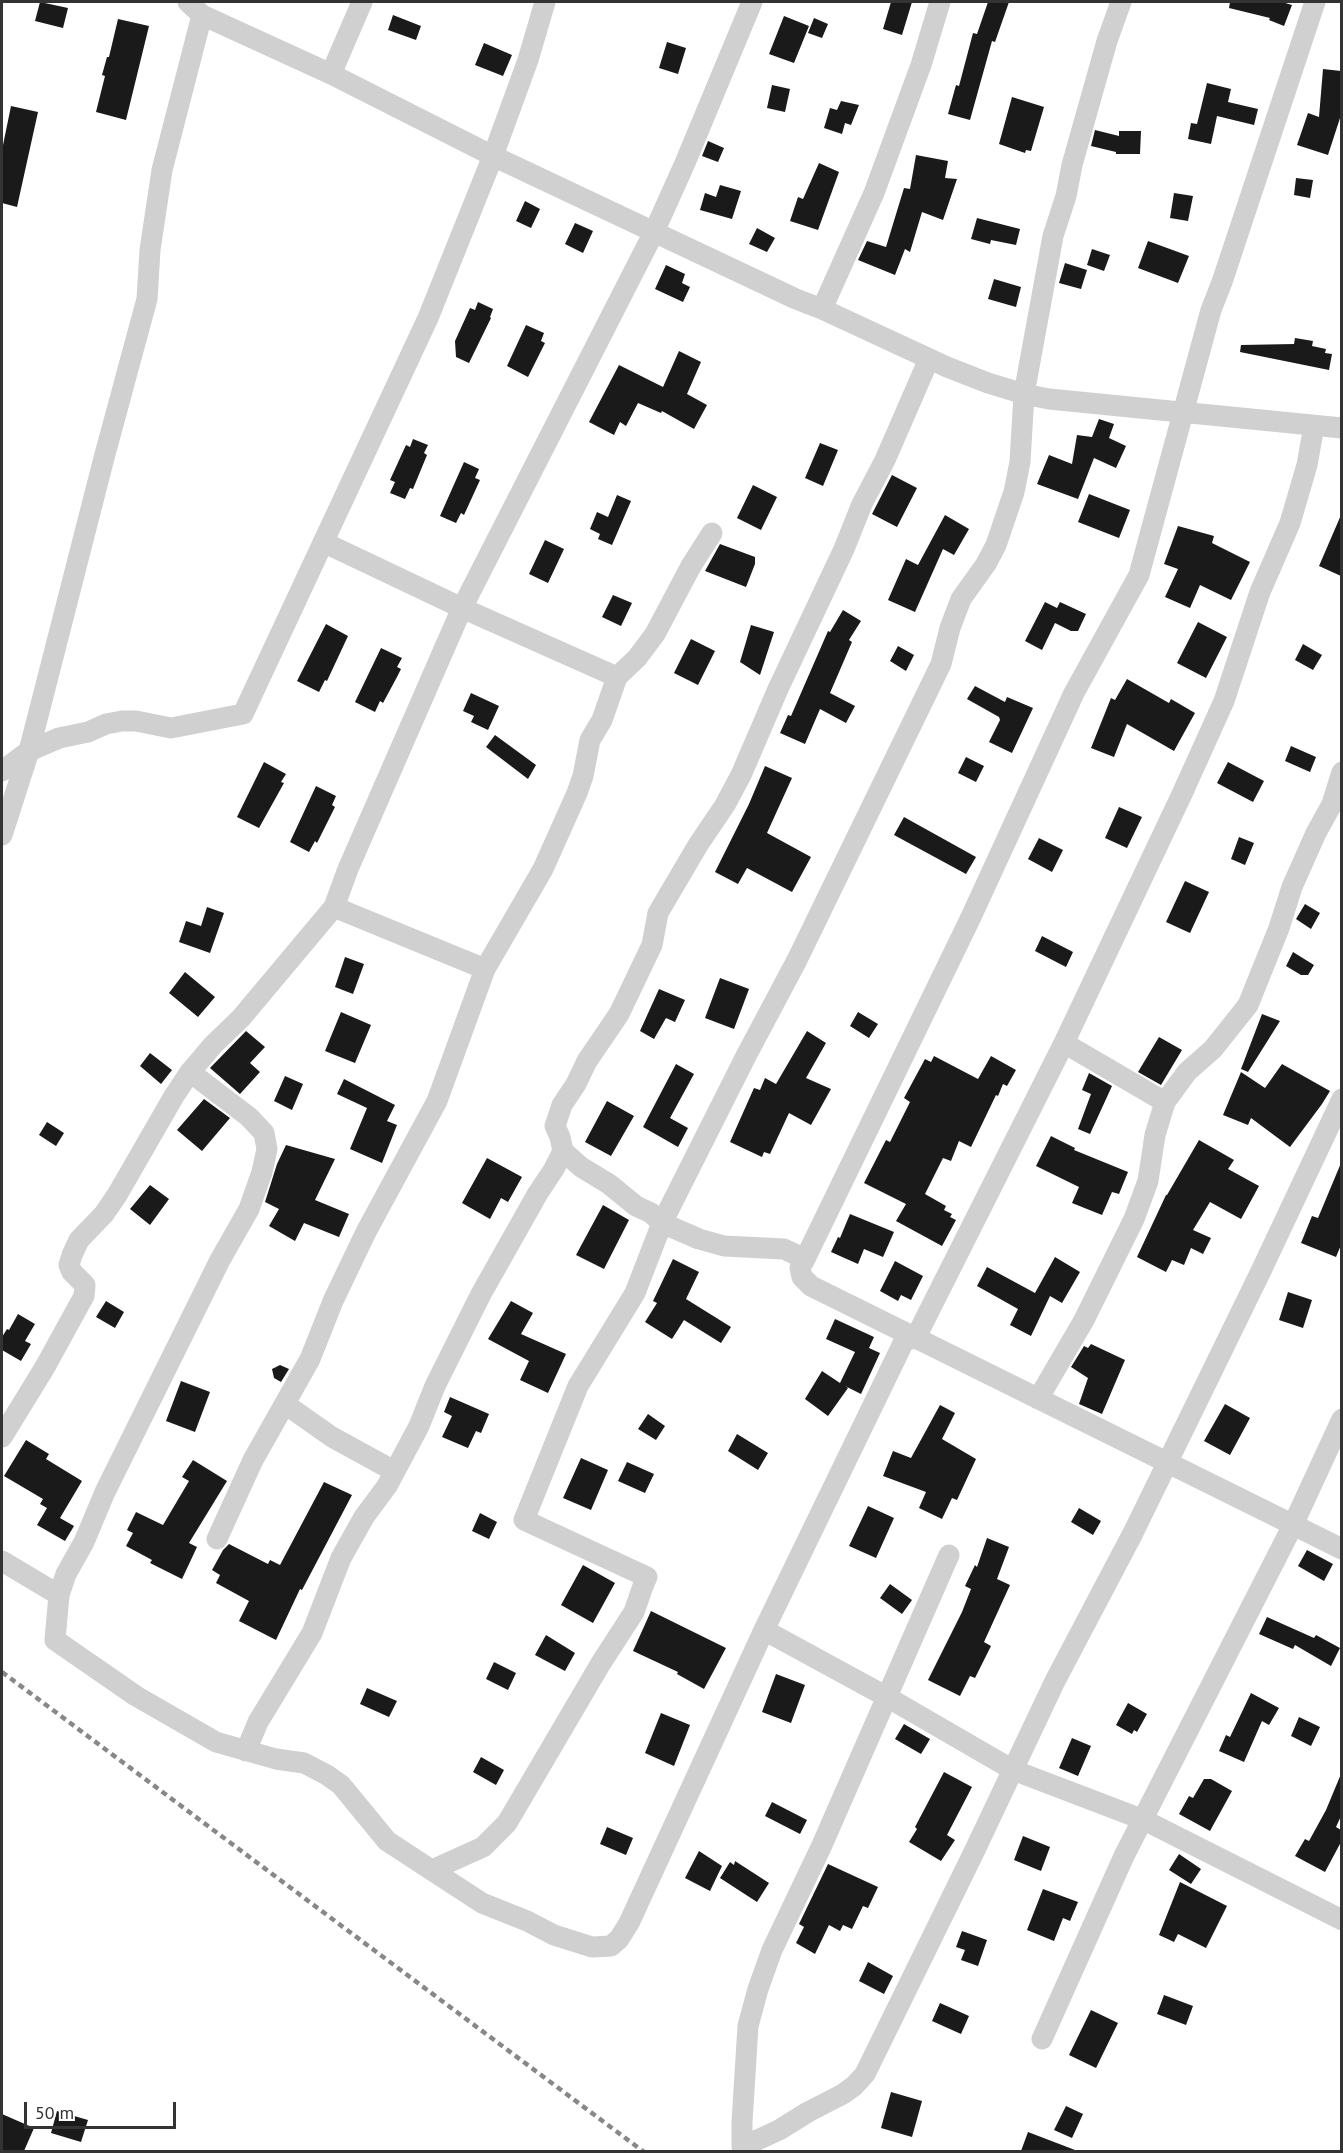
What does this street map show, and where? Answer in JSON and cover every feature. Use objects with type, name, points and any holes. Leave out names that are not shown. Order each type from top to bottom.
[{"type":"street","points":[[331,74],[362,2]]},
{"type":"street","points":[[2,771],[29,751],[59,738],[122,721],[136,721],[171,728],[243,714],[428,318],[493,156],[528,60],[545,2]]},
{"type":"street","points":[[2,1437],[45,1367],[84,1296],[85,1285],[72,1272],[69,1265],[79,1240],[104,1214],[117,1196],[190,1072],[213,1045],[241,1018],[334,907],[348,869],[462,608],[654,232],[752,2]]},
{"type":"street","points":[[822,309],[874,193],[921,65],[940,2]]},
{"type":"street","points":[[432,1870],[483,1847],[507,1823],[601,1662],[634,1612],[646,1577],[524,1520],[579,1386],[634,1293],[663,1223],[726,1095],[797,960],[941,664],[950,628],[961,599],[986,564],[996,544],[1014,492],[1020,462],[1023,394],[1053,236],[1066,196],[1072,165],[1107,41],[1121,2]]},
{"type":"street","points":[[1315,2],[1211,310],[1139,575],[1074,693],[971,917],[800,1268],[802,1277],[812,1286],[1341,1549]]},
{"type":"street","points":[[2,835],[29,751],[147,299],[150,250],[162,170],[195,8],[493,156],[796,299],[988,383],[1049,399],[1341,428]]},
{"type":"street","points":[[805,1258],[784,1249],[724,1246],[699,1239],[663,1223],[581,1167],[563,1151],[555,1126],[561,1105],[576,1084],[586,1061],[619,1014],[652,945],[658,913],[698,845],[725,806],[741,775],[929,359]]},
{"type":"street","points":[[190,1072],[249,1117],[264,1133],[267,1149],[262,1172],[249,1209],[220,1260],[123,1454],[84,1542],[66,1574],[60,1595],[55,1640],[136,1696],[216,1742],[276,1759],[304,1763],[327,1775],[341,1785],[387,1841],[482,1903],[527,1921],[554,1935],[592,1947],[611,1946],[619,1939],[629,1923],[764,1630],[911,1337],[1064,1043],[1182,794],[1224,701],[1260,592],[1290,523],[1307,465],[1314,426]]},
{"type":"street","points":[[217,1539],[253,1460],[310,1359],[333,1301],[366,1232],[437,1101],[485,969],[543,868],[576,793],[583,776],[590,740],[602,720],[617,677],[637,658],[655,634],[691,566],[712,533]]},
{"type":"street","points":[[323,542],[462,608],[617,677]]},
{"type":"street","points":[[1038,1399],[1084,1320],[1134,1219],[1148,1181],[1155,1135],[1165,1102],[1187,1072],[1213,1048],[1248,1005],[1279,928],[1292,887],[1316,833],[1332,804],[1341,772]]},
{"type":"street","points":[[334,907],[485,969]]},
{"type":"street","points":[[1064,1043],[1165,1102]]},
{"type":"street","points":[[949,1555],[772,1950],[758,1989],[748,2026],[742,2147],[843,2094],[865,2074],[1055,1681],[1133,1533],[1261,1271],[1341,1099]]},
{"type":"street","points":[[246,1751],[258,1722],[312,1633],[341,1558],[364,1518],[387,1486],[419,1426],[435,1386],[481,1294],[563,1151]]},
{"type":"street","points":[[285,1404],[332,1437],[394,1471]]},
{"type":"street","points":[[1042,2039],[1124,1856],[1293,1525],[1341,1419]]},
{"type":"street","points":[[2,1561],[60,1595]]},
{"type":"street","points":[[764,1630],[887,1697],[1013,1770],[1144,1820],[1341,1920]]},
{"type":"building","points":[[40,2],[68,8],[63,28],[35,21]]},
{"type":"building","points":[[891,2],[912,2],[902,35],[883,29]]},
{"type":"building","points":[[988,2],[1009,2],[995,42],[992,41],[970,120],[948,114],[956,85],[959,86],[973,33],[977,34]]},
{"type":"building","points":[[1230,2],[1282,2],[1292,5],[1284,26],[1269,20],[1270,18],[1229,8]]},
{"type":"building","points":[[393,15],[421,26],[416,40],[388,30]]},
{"type":"building","points":[[784,16],[809,26],[794,63],[769,54]]},
{"type":"building","points":[[814,18],[828,24],[822,38],[808,33]]},
{"type":"building","points":[[118,19],[149,26],[126,120],[96,112],[105,76],[102,75]]},
{"type":"building","points":[[667,42],[686,48],[678,74],[659,68]]},
{"type":"building","points":[[484,43],[512,55],[503,76],[475,65]]},
{"type":"building","points":[[1323,69],[1341,71],[1341,115],[1328,155],[1297,145],[1308,113],[1319,117]]},
{"type":"building","points":[[1207,83],[1231,89],[1228,102],[1258,109],[1254,125],[1217,116],[1211,144],[1188,139],[1191,123],[1197,124]]},
{"type":"building","points":[[772,85],[790,89],[785,112],[767,108]]},
{"type":"building","points":[[1012,97],[1044,107],[1031,151],[1026,150],[1025,153],[999,144]]},
{"type":"building","points":[[841,101],[859,105],[851,125],[845,123],[842,134],[824,128],[830,108],[837,110]]},
{"type":"building","points":[[11,106],[38,112],[17,207],[2,203],[2,150]]},
{"type":"building","points":[[1095,130],[1119,136],[1119,131],[1141,131],[1140,154],[1116,154],[1116,152],[1091,146]]},
{"type":"building","points":[[708,141],[724,148],[718,162],[702,156]]},
{"type":"building","points":[[916,155],[948,161],[945,178],[957,179],[943,220],[922,212],[910,252],[905,249],[895,275],[858,260],[867,241],[886,247],[904,188],[910,189]]},
{"type":"building","points":[[819,163],[839,172],[818,230],[790,221],[798,197],[803,199]]},
{"type":"building","points":[[1296,178],[1313,180],[1310,198],[1294,195]]},
{"type":"building","points":[[720,185],[741,191],[732,219],[700,210],[705,193],[716,197]]},
{"type":"building","points":[[1174,193],[1193,196],[1188,221],[1170,218]]},
{"type":"building","points":[[525,201],[540,209],[531,228],[516,221]]},
{"type":"building","points":[[977,218],[1020,229],[1016,245],[991,240],[990,244],[971,239]]},
{"type":"building","points":[[575,223],[593,231],[583,253],[565,244]]},
{"type":"building","points":[[757,228],[775,238],[767,252],[749,244]]},
{"type":"building","points":[[1148,241],[1189,256],[1178,283],[1138,268]]},
{"type":"building","points":[[1092,249],[1110,255],[1104,271],[1087,265]]},
{"type":"building","points":[[1065,263],[1087,270],[1081,289],[1059,283]]},
{"type":"building","points":[[666,265],[685,274],[682,283],[690,287],[683,302],[655,289]]},
{"type":"building","points":[[994,279],[1021,287],[1016,307],[988,299]]},
{"type":"building","points":[[478,302],[493,309],[491,318],[469,363],[456,357],[455,341],[470,308],[475,310]]},
{"type":"building","points":[[526,325],[544,333],[541,341],[545,343],[528,377],[507,366]]},
{"type":"building","points":[[1295,338],[1313,341],[1312,346],[1326,349],[1325,353],[1332,354],[1329,370],[1240,352],[1241,345],[1294,344]]},
{"type":"building","points":[[679,351],[701,362],[687,394],[707,405],[694,429],[662,411],[661,413],[638,403],[626,426],[620,422],[614,435],[589,422],[619,365],[663,387]]},
{"type":"building","points":[[1099,419],[1114,424],[1109,438],[1126,446],[1116,468],[1094,458],[1078,499],[1037,484],[1049,455],[1072,464],[1077,435],[1092,437]]},
{"type":"building","points":[[413,439],[428,445],[424,453],[427,455],[413,489],[410,488],[405,499],[390,493],[395,482],[390,480],[406,445],[410,447]]},
{"type":"building","points":[[820,443],[838,450],[823,486],[805,478]]},
{"type":"building","points":[[464,462],[479,469],[475,478],[480,480],[464,515],[461,513],[456,523],[440,516]]},
{"type":"building","points":[[892,475],[917,488],[897,527],[872,514]]},
{"type":"building","points":[[753,485],[777,497],[761,530],[737,518]]},
{"type":"building","points":[[1089,494],[1130,510],[1119,538],[1078,522]]},
{"type":"building","points":[[617,495],[631,501],[612,545],[598,539],[600,534],[590,529],[597,512],[608,517]]},
{"type":"building","points":[[945,515],[969,529],[954,555],[943,549],[915,612],[888,600],[906,559],[918,565]]},
{"type":"building","points":[[1341,515],[1341,576],[1319,566]]},
{"type":"building","points":[[1178,526],[1214,536],[1212,543],[1250,562],[1231,600],[1200,585],[1190,608],[1165,597],[1178,569],[1164,564]]},
{"type":"building","points":[[545,540],[564,549],[548,583],[529,574]]},
{"type":"building","points":[[720,544],[755,557],[755,564],[746,587],[705,571]]},
{"type":"building","points":[[613,595],[632,603],[621,626],[602,617]]},
{"type":"building","points":[[1045,602],[1057,608],[1060,602],[1086,614],[1078,631],[1071,631],[1055,623],[1042,650],[1025,641]]},
{"type":"building","points":[[843,610],[861,621],[849,640],[852,642],[830,693],[855,706],[846,723],[820,709],[805,744],[780,733],[788,715],[791,716],[828,631],[830,632]]},
{"type":"building","points":[[1198,622],[1227,637],[1206,678],[1177,663]]},
{"type":"building","points":[[326,624],[348,636],[327,681],[325,680],[319,692],[297,681]]},
{"type":"building","points":[[751,625],[774,632],[760,675],[740,662]]},
{"type":"building","points":[[691,639],[715,651],[698,685],[674,673]]},
{"type":"building","points":[[1303,644],[1322,655],[1313,670],[1295,660]]},
{"type":"building","points":[[898,646],[914,655],[906,671],[890,661]]},
{"type":"building","points":[[381,648],[402,658],[397,667],[401,669],[383,703],[380,701],[375,712],[355,702]]},
{"type":"building","points":[[1127,679],[1169,703],[1171,699],[1195,713],[1174,751],[1127,724],[1114,757],[1091,748],[1111,698],[1115,700]]},
{"type":"building","points":[[975,686],[1005,702],[1007,697],[1033,708],[1012,753],[989,742],[1000,720],[999,717],[967,699]]},
{"type":"building","points":[[471,693],[499,706],[488,730],[471,722],[474,716],[463,711]]},
{"type":"building","points":[[495,735],[536,765],[528,779],[486,747]]},
{"type":"building","points":[[1291,746],[1316,757],[1310,772],[1285,761]]},
{"type":"building","points":[[966,757],[984,766],[976,782],[958,773]]},
{"type":"building","points":[[264,762],[286,774],[281,782],[284,783],[259,828],[237,817]]},
{"type":"building","points":[[1228,762],[1264,781],[1253,802],[1217,783]]},
{"type":"building","points":[[765,766],[792,778],[767,833],[811,857],[792,892],[747,868],[738,884],[715,872]]},
{"type":"building","points":[[316,786],[336,796],[332,805],[335,807],[317,843],[315,841],[309,852],[290,842]]},
{"type":"building","points":[[1119,807],[1142,817],[1127,848],[1105,838]]},
{"type":"building","points":[[904,817],[976,857],[966,874],[894,835]]},
{"type":"building","points":[[1239,837],[1254,843],[1245,865],[1231,859]]},
{"type":"building","points":[[1039,838],[1063,850],[1052,872],[1028,859]]},
{"type":"building","points":[[1185,881],[1209,892],[1190,933],[1166,922]]},
{"type":"building","points":[[1305,904],[1320,913],[1311,929],[1296,919]]},
{"type":"building","points":[[207,907],[224,913],[210,953],[179,942],[186,921],[201,926]]},
{"type":"building","points":[[1042,936],[1073,952],[1066,967],[1035,951]]},
{"type":"building","points":[[1293,952],[1314,965],[1308,975],[1301,975],[1286,966]]},
{"type":"building","points":[[345,957],[364,964],[353,994],[335,987]]},
{"type":"building","points":[[185,972],[215,997],[198,1017],[169,993]]},
{"type":"building","points":[[720,978],[749,989],[734,1029],[705,1018]]},
{"type":"building","points":[[659,989],[685,1000],[675,1022],[666,1018],[654,1039],[640,1031]]},
{"type":"building","points":[[341,1012],[371,1025],[355,1063],[325,1051]]},
{"type":"building","points":[[858,1012],[878,1024],[869,1038],[850,1026]]},
{"type":"building","points":[[1262,1014],[1280,1021],[1248,1072],[1241,1069]]},
{"type":"building","points":[[246,1031],[265,1047],[250,1063],[260,1072],[240,1094],[210,1068]]},
{"type":"building","points":[[807,1031],[826,1043],[806,1078],[831,1089],[811,1125],[789,1113],[770,1154],[764,1152],[762,1157],[730,1142],[754,1088],[760,1090],[765,1078],[776,1084]]},
{"type":"building","points":[[1159,1037],[1182,1050],[1161,1085],[1138,1072]]},
{"type":"building","points":[[150,1053],[172,1070],[161,1084],[140,1066]]},
{"type":"building","points":[[934,1056],[978,1079],[991,1056],[1016,1070],[1007,1086],[1003,1084],[998,1096],[996,1095],[971,1147],[959,1141],[951,1161],[943,1158],[925,1194],[946,1206],[944,1210],[952,1214],[950,1217],[956,1220],[942,1246],[896,1221],[906,1204],[864,1183],[886,1140],[890,1142],[910,1102],[904,1098],[925,1059],[931,1062]]},
{"type":"building","points":[[676,1064],[694,1074],[670,1118],[688,1128],[678,1147],[643,1127]]},
{"type":"building","points":[[1282,1064],[1330,1091],[1290,1147],[1251,1118],[1248,1125],[1223,1115],[1241,1072],[1265,1088]]},
{"type":"building","points":[[1089,1073],[1112,1086],[1090,1134],[1078,1129],[1091,1094],[1082,1090]]},
{"type":"building","points":[[285,1076],[303,1084],[292,1110],[274,1101]]},
{"type":"building","points":[[344,1079],[395,1105],[387,1121],[397,1125],[382,1163],[350,1149],[367,1108],[337,1094]]},
{"type":"building","points":[[204,1099],[230,1118],[202,1151],[177,1130]]},
{"type":"building","points":[[607,1101],[634,1116],[611,1156],[585,1142]]},
{"type":"building","points":[[47,1122],[64,1133],[56,1146],[39,1135]]},
{"type":"building","points":[[1051,1136],[1075,1148],[1074,1150],[1128,1172],[1119,1194],[1112,1192],[1102,1215],[1072,1203],[1079,1187],[1036,1166]]},
{"type":"building","points":[[1199,1140],[1234,1160],[1228,1169],[1259,1186],[1241,1219],[1210,1202],[1193,1230],[1211,1238],[1203,1254],[1191,1248],[1184,1265],[1172,1260],[1166,1272],[1137,1257],[1166,1195]]},
{"type":"building","points":[[286,1145],[335,1159],[315,1200],[349,1214],[339,1237],[304,1223],[295,1241],[269,1226],[279,1209],[265,1202],[277,1164]]},
{"type":"building","points":[[487,1158],[522,1177],[508,1202],[501,1198],[490,1219],[462,1203]]},
{"type":"building","points":[[1341,1163],[1341,1245],[1336,1257],[1301,1243],[1312,1216],[1318,1218]]},
{"type":"building","points":[[150,1185],[169,1199],[150,1225],[130,1209]]},
{"type":"building","points":[[603,1205],[629,1220],[604,1269],[576,1255]]},
{"type":"building","points":[[850,1214],[894,1232],[883,1257],[864,1249],[858,1264],[831,1252]]},
{"type":"building","points":[[1055,1257],[1080,1272],[1062,1303],[1050,1296],[1031,1336],[1010,1325],[1018,1309],[977,1286],[987,1267],[1035,1293]]},
{"type":"building","points":[[673,1259],[699,1272],[686,1299],[731,1327],[721,1343],[684,1320],[672,1339],[645,1322],[657,1303],[653,1301]]},
{"type":"building","points":[[895,1261],[923,1276],[911,1300],[901,1295],[898,1301],[880,1291]]},
{"type":"building","points":[[1288,1292],[1312,1300],[1303,1328],[1279,1320]]},
{"type":"building","points":[[106,1301],[124,1312],[115,1328],[96,1317]]},
{"type":"building","points":[[511,1301],[533,1313],[521,1334],[566,1354],[548,1393],[520,1380],[529,1361],[488,1339]]},
{"type":"building","points":[[18,1314],[35,1324],[25,1341],[31,1344],[21,1361],[2,1350],[2,1337]]},
{"type":"building","points":[[835,1319],[874,1337],[869,1348],[880,1353],[861,1394],[845,1386],[848,1388],[828,1416],[805,1399],[822,1371],[840,1383],[855,1352],[826,1339]]},
{"type":"building","points":[[1091,1344],[1125,1360],[1102,1414],[1079,1404],[1088,1378],[1071,1367],[1084,1346],[1088,1348]]},
{"type":"building","points":[[280,1365],[289,1369],[281,1382],[274,1378],[272,1369]]},
{"type":"building","points":[[181,1381],[210,1392],[195,1432],[166,1421]]},
{"type":"building","points":[[450,1397],[489,1414],[481,1433],[476,1431],[468,1448],[442,1437],[452,1416],[444,1412]]},
{"type":"building","points":[[1225,1404],[1250,1418],[1230,1455],[1204,1441]]},
{"type":"building","points":[[940,1405],[955,1413],[942,1439],[976,1459],[957,1500],[952,1498],[942,1519],[919,1508],[926,1492],[883,1476],[893,1451],[911,1458]]},
{"type":"building","points":[[648,1414],[665,1426],[656,1440],[638,1429]]},
{"type":"building","points":[[737,1434],[768,1453],[758,1470],[728,1451]]},
{"type":"building","points":[[26,1440],[49,1454],[46,1459],[82,1481],[60,1518],[74,1526],[65,1541],[37,1525],[47,1508],[40,1504],[43,1499],[4,1476]]},
{"type":"building","points":[[581,1458],[608,1470],[591,1510],[563,1498]]},
{"type":"building","points":[[193,1460],[227,1481],[189,1543],[197,1547],[182,1579],[150,1563],[152,1560],[126,1546],[133,1533],[127,1530],[136,1512],[163,1525],[189,1481],[182,1477]]},
{"type":"building","points":[[627,1462],[654,1474],[645,1493],[618,1481]]},
{"type":"building","points":[[324,1482],[352,1495],[302,1590],[300,1589],[276,1640],[239,1621],[249,1601],[216,1583],[220,1575],[212,1570],[229,1544],[268,1564],[270,1560],[280,1565]]},
{"type":"building","points":[[868,1506],[894,1518],[876,1558],[849,1546]]},
{"type":"building","points":[[1079,1508],[1101,1521],[1093,1535],[1071,1522]]},
{"type":"building","points":[[480,1513],[497,1522],[489,1539],[472,1531]]},
{"type":"building","points":[[987,1538],[1009,1547],[997,1579],[1010,1585],[984,1642],[991,1646],[975,1678],[970,1676],[960,1696],[928,1680],[962,1612],[971,1589],[965,1586],[975,1565],[977,1567]]},
{"type":"building","points":[[1307,1550],[1333,1564],[1324,1581],[1298,1566]]},
{"type":"building","points":[[583,1565],[615,1583],[593,1623],[561,1605]]},
{"type":"building","points":[[890,1584],[912,1600],[902,1614],[880,1598]]},
{"type":"building","points":[[651,1611],[726,1648],[704,1689],[677,1674],[678,1672],[633,1651]]},
{"type":"building","points":[[1267,1617],[1314,1638],[1316,1635],[1340,1648],[1331,1666],[1295,1645],[1293,1649],[1259,1634]]},
{"type":"building","points":[[546,1635],[575,1653],[565,1671],[535,1655]]},
{"type":"building","points":[[494,1662],[516,1673],[508,1690],[486,1679]]},
{"type":"building","points":[[776,1674],[805,1685],[791,1723],[762,1712]]},
{"type":"building","points":[[367,1688],[397,1701],[389,1717],[360,1704]]},
{"type":"building","points":[[1251,1693],[1279,1708],[1269,1725],[1262,1721],[1244,1762],[1219,1751],[1226,1735],[1230,1737]]},
{"type":"building","points":[[1128,1703],[1147,1714],[1137,1732],[1134,1730],[1132,1734],[1116,1725]]},
{"type":"building","points":[[661,1713],[690,1725],[674,1766],[645,1753]]},
{"type":"building","points":[[1299,1717],[1320,1727],[1311,1746],[1291,1736]]},
{"type":"building","points":[[904,1724],[930,1739],[921,1754],[895,1739]]},
{"type":"building","points":[[1072,1738],[1091,1746],[1078,1776],[1059,1768]]},
{"type":"building","points":[[481,1757],[504,1770],[496,1785],[473,1772]]},
{"type":"building","points":[[944,1772],[972,1787],[947,1835],[955,1840],[941,1861],[909,1842]]},
{"type":"building","points":[[1341,1774],[1341,1816],[1336,1827],[1341,1830],[1341,1842],[1325,1872],[1295,1856],[1305,1839],[1309,1841],[1326,1810]]},
{"type":"building","points":[[1204,1779],[1211,1779],[1232,1791],[1210,1831],[1179,1814],[1189,1796],[1193,1798]]},
{"type":"building","points":[[772,1802],[807,1820],[800,1834],[765,1816]]},
{"type":"building","points":[[607,1827],[633,1838],[626,1855],[600,1844]]},
{"type":"building","points":[[1023,1836],[1050,1847],[1041,1871],[1014,1860]]},
{"type":"building","points":[[699,1851],[722,1866],[710,1891],[685,1878]]},
{"type":"building","points":[[1179,1854],[1201,1869],[1191,1884],[1169,1870]]},
{"type":"building","points":[[735,1861],[769,1883],[757,1902],[720,1878],[730,1862],[734,1865]]},
{"type":"building","points":[[828,1864],[878,1887],[868,1908],[863,1906],[852,1929],[843,1925],[840,1931],[829,1925],[815,1954],[796,1943],[804,1927],[799,1924]]},
{"type":"building","points":[[1180,1882],[1227,1906],[1206,1948],[1178,1934],[1174,1942],[1159,1935]]},
{"type":"building","points":[[1043,1889],[1078,1902],[1070,1921],[1063,1918],[1054,1941],[1027,1930]]},
{"type":"building","points":[[962,1931],[987,1940],[978,1966],[961,1960],[965,1950],[956,1947]]},
{"type":"building","points":[[868,1962],[893,1976],[884,1994],[859,1981]]},
{"type":"building","points":[[1164,1995],[1193,2006],[1186,2025],[1157,2014]]},
{"type":"building","points":[[940,2003],[969,2016],[961,2034],[932,2021]]},
{"type":"building","points":[[1091,2010],[1118,2023],[1096,2068],[1069,2055]]},
{"type":"building","points":[[891,2092],[922,2101],[912,2137],[881,2128]]},
{"type":"building","points":[[1066,2106],[1083,2114],[1072,2138],[1054,2130]]},
{"type":"building","points":[[57,2111],[88,2120],[81,2142],[51,2133]]},
{"type":"building","points":[[2,2114],[34,2128],[24,2151],[2,2151]]},
{"type":"building","points":[[1028,2132],[1075,2150],[1075,2151],[1021,2151]]},
{"type":"railway","points":[[2,1672],[644,2152]]}]
